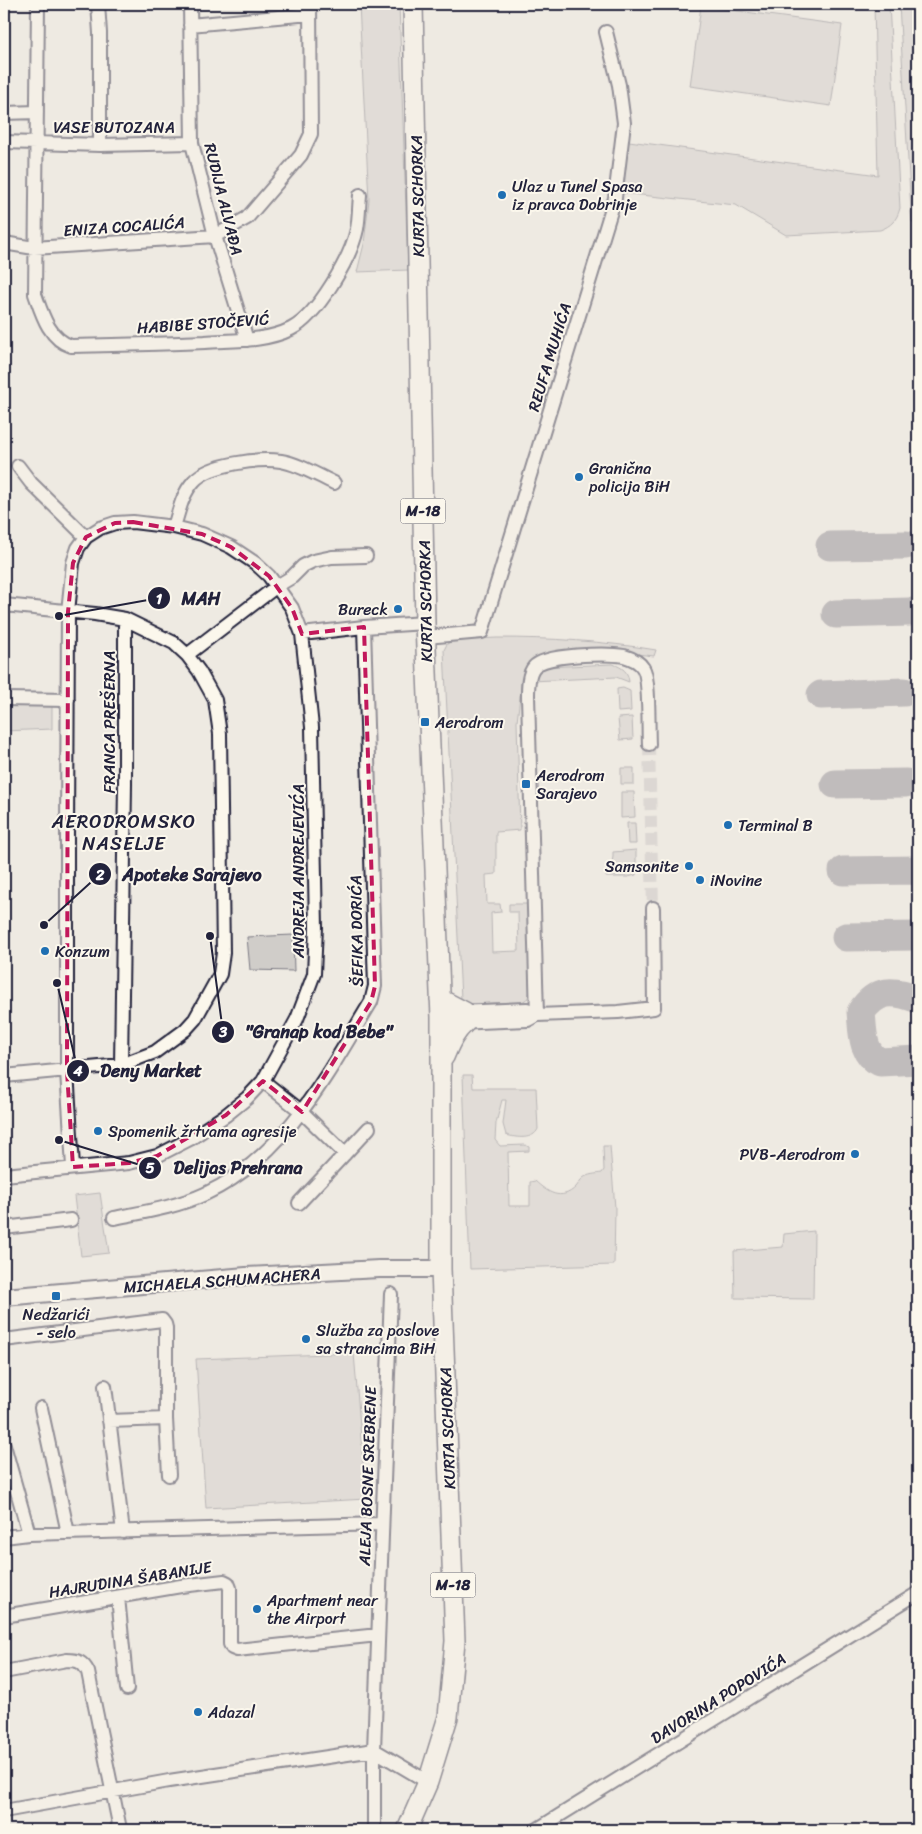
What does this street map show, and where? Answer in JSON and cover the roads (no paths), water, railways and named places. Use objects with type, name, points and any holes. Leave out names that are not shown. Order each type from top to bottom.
[{"type":"main road","name":"KURTA SCHORKA","points":[[407,1830],[428,1782],[448,1717],[455,1641],[441,1269],[441,1008],[426,630],[413,4]]},
{"type":"main road","points":[[441,1008],[466,1017],[452,1038],[441,1066]]},
{"type":"main road","name":"MICHAELA SCHUMACHERA","points":[[4,1296],[246,1276],[379,1269],[441,1269]]},
{"type":"street","points":[[34,248],[38,4]]},
{"type":"street","points":[[98,4],[100,33],[100,145]]},
{"type":"street","name":"RUDIJA ALVAĐA","points":[[190,4],[192,143],[215,236],[247,340]]},
{"type":"street","points":[[190,25],[310,9],[311,134],[301,155],[247,218],[215,236]]},
{"type":"street","name":"REUFA MUHIĆA","points":[[426,630],[482,632],[614,198],[624,123],[619,85],[606,32]]},
{"type":"street","points":[[4,113],[37,112]]},
{"type":"street","name":"VASE BUTOZANA","points":[[4,142],[100,145],[192,143]]},
{"type":"street","name":"HABIBE STOČEVIĆ","points":[[34,248],[35,294],[43,319],[62,343],[71,346],[247,340],[276,335],[292,328],[306,319],[319,303],[349,254],[357,229],[360,195]]},
{"type":"street","name":"ENIZA COCALIĆA","points":[[4,243],[34,248],[215,236]]},
{"type":"street","points":[[174,527],[185,494],[195,480],[212,470],[233,464],[253,461],[281,461],[309,470],[334,483]]},
{"type":"street","points":[[18,466],[30,483],[86,537],[78,548],[73,563],[68,612],[67,1071],[73,1167]]},
{"type":"street","name":"ANDREJA ANDREJEVIĆA","points":[[4,1175],[129,1163],[157,1156],[190,1139],[247,1098],[263,1081],[297,1019],[314,974],[316,926],[312,727],[302,634],[292,608],[277,586],[255,563],[231,547],[202,534],[174,527],[133,522],[115,523],[100,528],[86,537]]},
{"type":"street","points":[[187,655],[277,586],[292,577],[303,566],[313,561],[332,557],[366,556]]},
{"type":"street","points":[[4,605],[95,614],[125,619],[174,643],[187,655],[199,671],[215,700],[220,734],[223,953],[220,974],[195,1019],[185,1030],[155,1052],[123,1065],[4,1076]]},
{"type":"street","name":"FRANCA PREŠERNA","points":[[123,1065],[125,619]]},
{"type":"street","points":[[302,634],[364,627],[426,630]]},
{"type":"street","name":"ŠEFIKA DORIĆA","points":[[114,1218],[169,1206],[204,1195],[236,1176],[269,1149],[302,1112],[371,1002],[375,986],[364,627]]},
{"type":"street","points":[[537,1015],[528,696],[533,667],[540,662],[553,658],[578,656],[621,656],[637,662],[644,669],[646,681],[649,744]]},
{"type":"street","points":[[4,699],[68,700]]},
{"type":"street","points":[[466,1017],[527,1009],[537,1015],[618,1012],[654,1008],[653,908]]},
{"type":"street","points":[[263,1081],[302,1112],[345,1154]]},
{"type":"street","points":[[299,1203],[369,1128]]},
{"type":"street","points":[[4,1228],[71,1220]]},
{"type":"street","name":"ALEJA BOSNE SREBRENE","points":[[374,1830],[374,1750],[381,1524],[391,1294]]},
{"type":"street","points":[[4,1340],[162,1320],[166,1328],[166,1419],[169,1475]]},
{"type":"street","points":[[105,1386],[123,1532]]},
{"type":"street","points":[[41,1408],[68,1533]]},
{"type":"street","points":[[109,1421],[166,1419]]},
{"type":"street","points":[[4,1445],[29,1534]]},
{"type":"street","points":[[4,1537],[29,1534],[381,1524]]},
{"type":"street","name":"HAJRUDINA ŠABANIJE","points":[[4,1616],[181,1586],[226,1581],[230,1588],[230,1644],[232,1648],[237,1650],[378,1635]]},
{"type":"street","name":"DAVORINA POPOVIĆA","points":[[536,1830],[918,1593]]},
{"type":"street","points":[[118,1597],[127,1689]]},
{"type":"street","points":[[4,1672],[67,1660],[80,1662],[84,1665],[88,1672],[113,1791],[119,1824],[116,1830]]},
{"type":"street","points":[[4,1811],[169,1780],[374,1750],[428,1782]]},
{"type":"tunnel","points":[[649,744],[653,908]]},
{"type":"place","name":"Ulaz u Tunel Spasa iz pravca Dobrinje","points":[[502,195]]},
{"type":"place","name":"Granična policija BiH","points":[[579,477]]},
{"type":"place","name":"Bureck","points":[[398,609]]},
{"type":"place","name":"MAH","points":[[59,616]]},
{"type":"place","name":"Aerodrom","points":[[425,722]]},
{"type":"place","name":"Aerodrom Sarajevo","points":[[526,784]]},
{"type":"place","name":"Terminal B","points":[[728,825]]},
{"type":"place","name":"Samsonite","points":[[689,866]]},
{"type":"place","name":"iNovine","points":[[700,880]]},
{"type":"place","name":"Apoteke Sarajevo","points":[[44,925]]},
{"type":"place","name":"\"Granap kod Bebe\"","points":[[210,936]]},
{"type":"place","name":"Konzum","points":[[45,951]]},
{"type":"place","name":"Deny Market","points":[[57,983]]},
{"type":"place","name":"Spomenik žrtvama agresije","points":[[98,1131]]},
{"type":"place","name":"Delijas Prehrana","points":[[59,1140]]},
{"type":"place","name":"PVB-Aerodrom","points":[[855,1154]]},
{"type":"place","name":"Nedžarići - selo","points":[[56,1296]]},
{"type":"place","name":"Služba za poslove sa strancima BiH","points":[[306,1339]]},
{"type":"place","name":"Apartment near the Airport","points":[[257,1609]]},
{"type":"place","name":"Adazal","points":[[198,1712]]},
{"type":"district","name":"AERODROMSKO NASELJE","points":[[124,832]]}]
